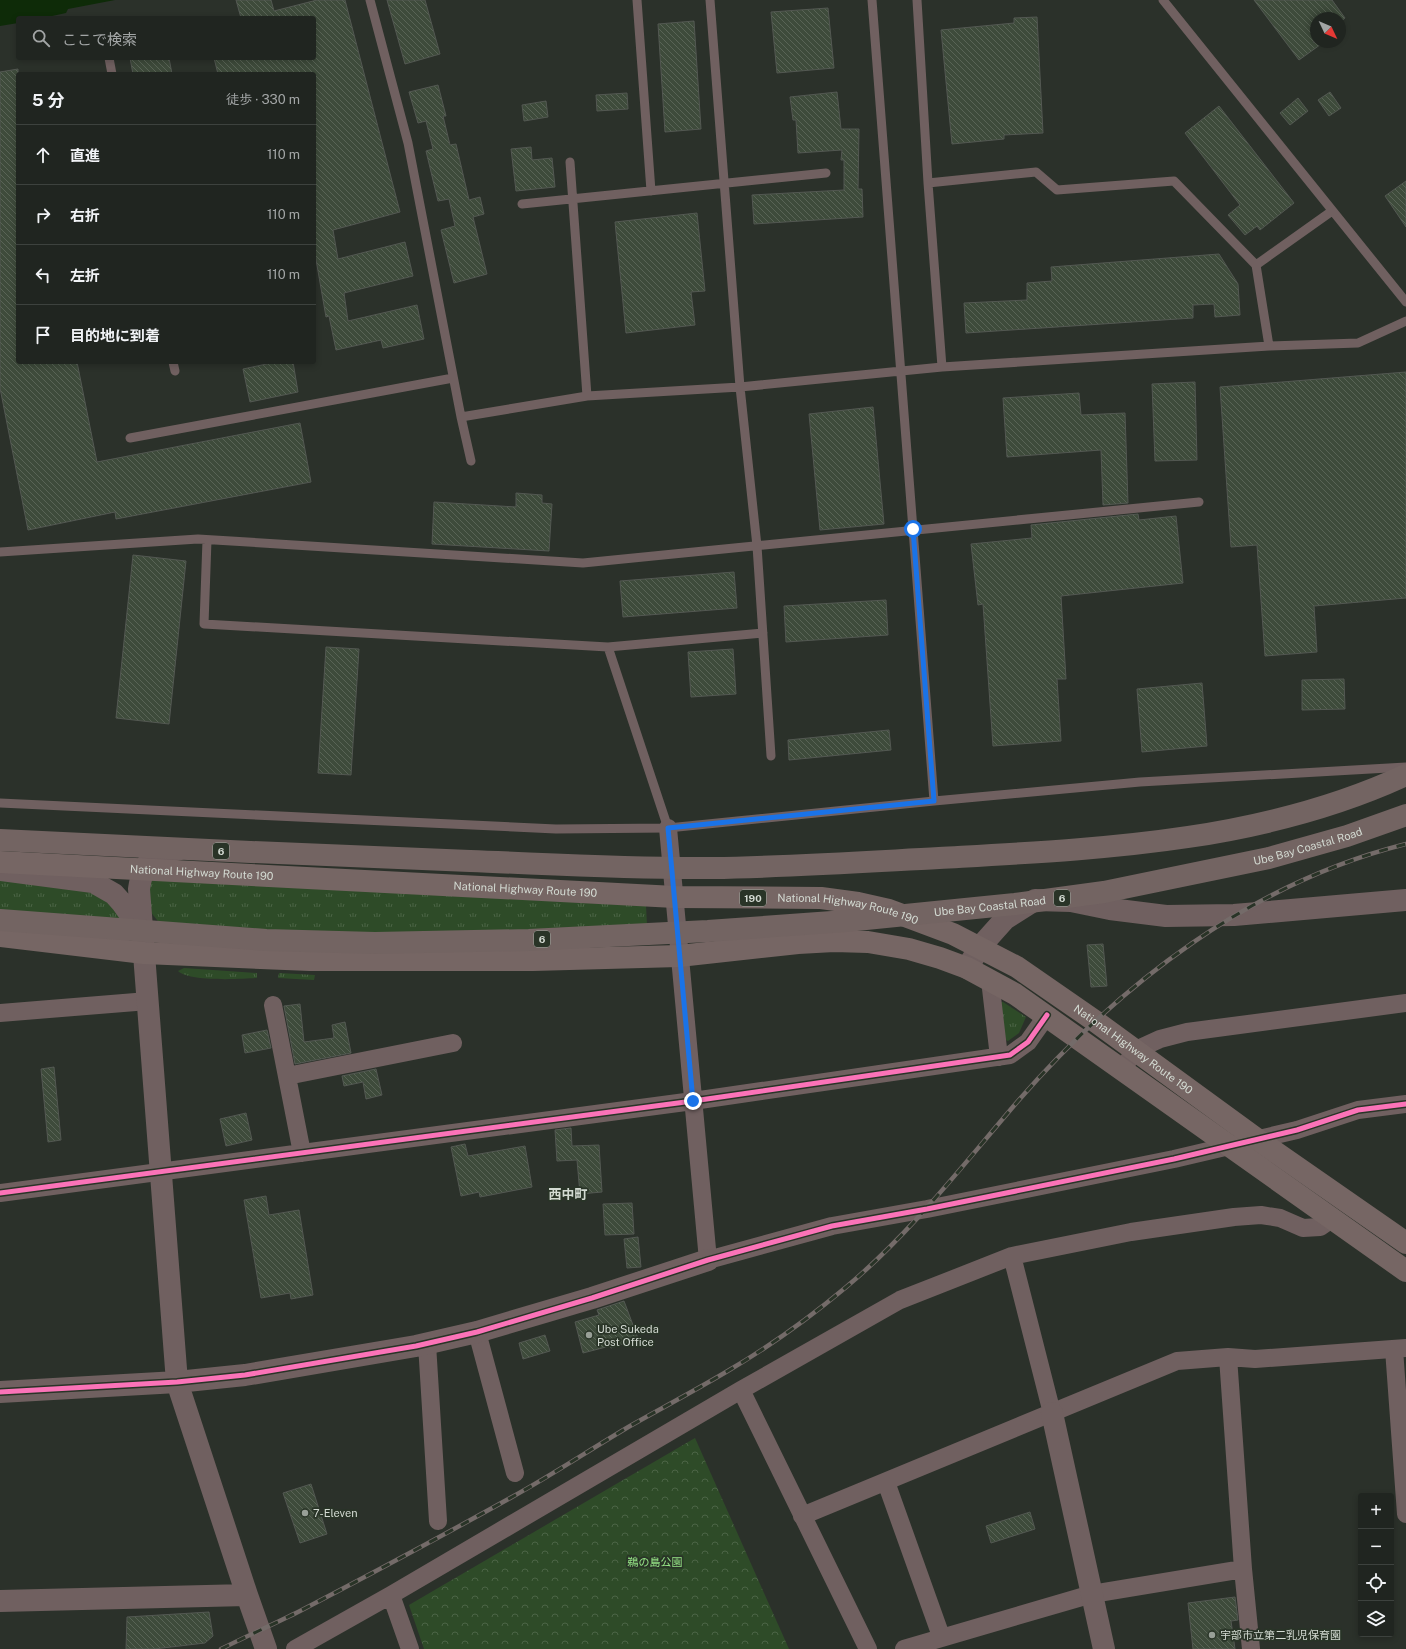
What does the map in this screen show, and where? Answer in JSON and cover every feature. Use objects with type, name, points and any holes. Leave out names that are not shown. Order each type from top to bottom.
[{"type":"highway","name":"6","points":[[0,840],[442,860],[709,868],[784,866],[1054,852],[1179,839],[1238,829],[1305,814],[1370,791],[1406,775]]},
{"type":"highway","name":"Ube Bay Coastal Road","points":[[142,931],[266,940],[375,943],[530,940],[708,931],[846,921],[1007,905],[1104,892],[1269,858],[1347,836],[1406,815]]},
{"type":"highway","name":"National Highway Route 190","points":[[0,862],[675,897],[822,898],[858,903],[889,910],[924,922],[980,947],[1024,972],[1136,1050],[1258,1140],[1406,1243]]},
{"type":"highway","name":"6","points":[[0,920],[142,931]]},
{"type":"highway","name":"National Highway Route 190","points":[[0,936],[144,952],[310,960],[534,960],[679,956],[834,941],[868,942],[909,949],[967,968],[990,980],[1047,1015],[1406,1271]]},
{"type":"street","points":[[668,828],[708,1260]]},
{"type":"street","points":[[180,849],[160,853],[148,863],[144,869],[139,889],[177,1382],[246,1595],[266,1649]]},
{"type":"street","points":[[0,870],[93,882],[104,887],[122,903],[142,931]]},
{"type":"street","points":[[967,968],[980,947],[1005,919],[1035,900],[1071,901],[1110,909],[1166,916],[1234,915],[1406,900]]},
{"type":"street","points":[[990,980],[999,1057]]},
{"type":"street","points":[[0,1013],[148,1001]]},
{"type":"street","points":[[1122,1069],[1136,1050],[1160,1039],[1187,1032],[1406,1003]]},
{"type":"street","points":[[273,1005],[302,1153]]},
{"type":"street","points":[[0,1193],[161,1173],[693,1101],[999,1057],[1010,1055],[1028,1042],[1047,1015]]},
{"type":"street","points":[[287,1076],[453,1043]]},
{"type":"street","points":[[0,1392],[177,1382],[245,1375],[427,1344],[477,1332],[592,1298],[708,1260],[832,1226],[927,1209],[1166,1160],[1297,1130],[1358,1110],[1406,1104]]},
{"type":"street","points":[[294,1649],[391,1595],[740,1390],[900,1300],[1012,1256],[1131,1232],[1261,1214],[1280,1218],[1303,1228],[1320,1227],[1333,1218]]},
{"type":"street","points":[[1012,1256],[1052,1413],[1104,1649]]},
{"type":"street","points":[[477,1332],[515,1473]]},
{"type":"street","points":[[427,1344],[438,1521]]},
{"type":"street","points":[[802,1516],[1177,1361],[1228,1357],[1255,1359],[1400,1348],[1406,1514]]},
{"type":"street","points":[[1228,1357],[1243,1569],[1251,1649]]},
{"type":"street","points":[[740,1390],[868,1649]]},
{"type":"street","points":[[886,1482],[941,1636]]},
{"type":"street","points":[[904,1649],[941,1636],[1092,1594],[1243,1569]]},
{"type":"street","points":[[0,1601],[246,1595]]},
{"type":"street","points":[[391,1595],[410,1649]]},
{"type":"lane","points":[[370,0],[408,143],[453,378],[471,461]]},
{"type":"lane","points":[[637,0],[651,191]]},
{"type":"lane","points":[[710,0],[740,387],[758,546],[770,756]]},
{"type":"lane","points":[[872,0],[934,801]]},
{"type":"lane","points":[[917,0],[928,183],[942,367]]},
{"type":"lane","points":[[1163,0],[1406,302]]},
{"type":"lane","points":[[109,60],[112,72]]},
{"type":"lane","points":[[570,162],[587,396]]},
{"type":"lane","points":[[928,183],[1036,172],[1057,190],[1174,181],[1256,265],[1269,346]]},
{"type":"lane","points":[[522,204],[826,173]]},
{"type":"lane","points":[[1256,265],[1332,211]]},
{"type":"lane","points":[[461,417],[587,396],[740,387],[901,370],[1269,346],[1358,343],[1406,321]]},
{"type":"lane","points":[[130,438],[453,378]]},
{"type":"lane","points":[[0,552],[208,540],[584,563],[913,529],[1199,502]]},
{"type":"lane","points":[[208,540],[204,624],[608,647],[763,632]]},
{"type":"lane","points":[[608,647],[668,828]]},
{"type":"lane","points":[[0,803],[556,829],[668,828],[1140,782],[1406,767]]},
{"type":"green space","points":[[0,878],[94,889],[130,924],[0,913]]},
{"type":"green space","points":[[152,880],[646,906],[647,925],[601,928],[355,935],[161,925],[149,910],[148,885]]},
{"type":"green space","points":[[184,968],[257,973],[257,978],[216,979],[193,977],[178,971]]},
{"type":"green space","points":[[279,973],[315,975],[314,980],[278,978]]},
{"type":"green space","points":[[997,1002],[1003,1002],[1026,1017],[1019,1033],[1008,1041],[1002,1038]]},
{"type":"green space","name":"鵜の島公園","points":[[695,1438],[789,1649],[424,1649],[409,1605]]},
{"type":"shaded area","points":[[0,0],[115,0],[68,9],[66,13],[52,16],[16,16],[16,23],[0,26]]},
{"type":"building","points":[[236,0],[271,0],[274,11],[317,0],[345,0],[400,212],[333,230],[338,259],[405,242],[413,276],[344,293],[348,321],[417,305],[424,339],[383,348],[381,340],[336,350],[329,316],[326,317],[316,260],[316,72],[218,72],[214,60],[316,60],[316,16],[240,16]]},
{"type":"building","points":[[387,0],[425,0],[440,54],[405,64]]},
{"type":"building","points":[[1254,0],[1332,0],[1341,12],[1310,12],[1310,48],[1316,48],[1299,60]]},
{"type":"building","points":[[828,8],[834,68],[777,73],[771,12]]},
{"type":"building","points":[[1037,17],[1043,133],[1004,135],[1004,139],[952,144],[941,30],[1014,23],[1014,18]]},
{"type":"building","points":[[694,21],[701,129],[665,132],[658,24]]},
{"type":"building","points":[[130,60],[169,60],[172,72],[133,72]]},
{"type":"building","points":[[18,69],[18,72],[16,72],[16,364],[77,364],[97,462],[300,423],[311,482],[116,519],[115,512],[28,530],[0,388],[0,72]]},
{"type":"building","points":[[438,85],[446,116],[443,116],[450,145],[456,144],[469,200],[480,197],[484,214],[473,217],[487,274],[454,283],[441,230],[455,226],[449,199],[438,201],[426,151],[433,149],[426,121],[418,123],[409,92]]},
{"type":"building","points":[[837,92],[841,129],[859,129],[858,189],[862,189],[863,217],[754,224],[752,195],[844,190],[844,160],[841,160],[842,150],[798,153],[796,120],[793,120],[790,97]]},
{"type":"building","points":[[1330,92],[1341,108],[1329,116],[1318,100]]},
{"type":"building","points":[[627,93],[628,109],[597,111],[596,95]]},
{"type":"building","points":[[1298,98],[1308,111],[1290,125],[1280,113]]},
{"type":"building","points":[[546,101],[548,117],[524,121],[522,105]]},
{"type":"building","points":[[1219,106],[1294,203],[1260,230],[1257,226],[1245,235],[1228,215],[1240,205],[1185,133]]},
{"type":"building","points":[[531,147],[532,160],[552,158],[555,187],[516,191],[511,149]]},
{"type":"building","points":[[1406,181],[1406,227],[1385,196]]},
{"type":"building","points":[[697,213],[705,291],[691,292],[695,325],[626,333],[615,222]]},
{"type":"building","points":[[1219,254],[1238,284],[1240,315],[1215,317],[1214,304],[1193,305],[1193,318],[966,333],[964,303],[1027,300],[1027,283],[1052,281],[1051,267]]},
{"type":"building","points":[[267,364],[293,364],[298,392],[250,402],[243,369]]},
{"type":"building","points":[[1406,372],[1406,598],[1314,606],[1317,652],[1265,656],[1257,545],[1231,547],[1220,387]]},
{"type":"building","points":[[1195,382],[1197,460],[1155,461],[1152,384]]},
{"type":"building","points":[[1079,393],[1081,415],[1125,413],[1128,503],[1103,505],[1101,450],[1007,457],[1003,398]]},
{"type":"building","points":[[873,407],[884,524],[820,530],[809,414]]},
{"type":"building","points":[[516,493],[542,495],[542,503],[552,504],[549,551],[432,544],[434,502],[516,507]]},
{"type":"building","points":[[1138,514],[1139,520],[1176,516],[1183,583],[1061,596],[1066,679],[1057,679],[1061,741],[993,746],[983,604],[978,605],[971,544],[1032,538],[1031,525]]},
{"type":"building","points":[[133,555],[186,561],[169,724],[116,718]]},
{"type":"building","points":[[734,572],[737,608],[623,617],[620,581]]},
{"type":"building","points":[[886,600],[888,635],[786,642],[784,606]]},
{"type":"building","points":[[326,647],[359,649],[351,775],[318,773]]},
{"type":"building","points":[[733,649],[736,694],[691,697],[688,652]]},
{"type":"building","points":[[1344,679],[1345,709],[1302,710],[1302,680]]},
{"type":"building","points":[[1202,683],[1207,746],[1142,752],[1137,689]]},
{"type":"building","points":[[889,730],[891,750],[789,760],[788,740]]},
{"type":"building","points":[[1103,944],[1107,986],[1091,987],[1087,945]]},
{"type":"building","points":[[300,1004],[304,1042],[334,1038],[332,1025],[345,1022],[351,1053],[295,1064],[284,1006]]},
{"type":"building","points":[[267,1030],[271,1048],[245,1053],[242,1035]]},
{"type":"building","points":[[54,1067],[61,1140],[48,1142],[41,1069]]},
{"type":"building","points":[[376,1069],[382,1095],[366,1099],[363,1082],[344,1086],[342,1076]]},
{"type":"building","points":[[246,1113],[252,1140],[226,1146],[220,1119]]},
{"type":"building","points":[[571,1128],[572,1146],[599,1145],[602,1192],[580,1194],[577,1160],[557,1161],[555,1130]]},
{"type":"building","points":[[465,1144],[468,1156],[525,1146],[532,1187],[480,1197],[479,1192],[461,1196],[451,1147]]},
{"type":"building","points":[[266,1196],[269,1215],[299,1210],[313,1295],[291,1299],[290,1293],[261,1298],[244,1200]]},
{"type":"building","points":[[632,1203],[634,1234],[605,1235],[603,1204]]},
{"type":"building","points":[[638,1237],[641,1267],[627,1268],[624,1239]]},
{"type":"building","points":[[624,1301],[639,1341],[583,1353],[575,1322],[599,1315],[597,1310]]},
{"type":"building","points":[[545,1335],[550,1351],[523,1359],[519,1343]]},
{"type":"building","name":"7-Eleven","points":[[311,1484],[327,1534],[300,1543],[283,1493]]},
{"type":"building","points":[[1030,1512],[1035,1529],[991,1543],[986,1526]]},
{"type":"building","name":"宇部市立第二乳児保育園","points":[[1235,1597],[1238,1620],[1231,1621],[1235,1649],[1193,1649],[1188,1603]]},
{"type":"building","points":[[209,1612],[213,1636],[205,1643],[154,1649],[126,1649],[127,1617]]},
{"type":"railway","points":[[221,1649],[300,1611],[512,1497],[630,1426],[726,1372],[772,1343],[831,1300],[892,1245],[935,1199],[1018,1101],[1058,1058],[1100,1017],[1145,978],[1192,943],[1242,911],[1294,884],[1349,861],[1406,844]]},
{"type":"cycle path","points":[[0,1193],[693,1101],[1010,1055],[1028,1042],[1047,1015]]},
{"type":"cycle path","points":[[0,1392],[177,1382],[245,1375],[416,1346],[477,1332],[592,1298],[708,1260],[832,1226],[927,1209],[1174,1159],[1297,1130],[1358,1110],[1406,1104]]},
{"type":"place","name":"Ube Sukeda Post Office","points":[[589,1335]]},
{"type":"place","name":"7-Eleven","points":[[305,1513]]},
{"type":"place","name":"宇部市立第二乳児保育園","points":[[1212,1635]]},
{"type":"district","name":"西中町","points":[[568,1194]]},
{"type":"route","points":[[693,1101],[668,828],[934,801],[913,529]]}]
